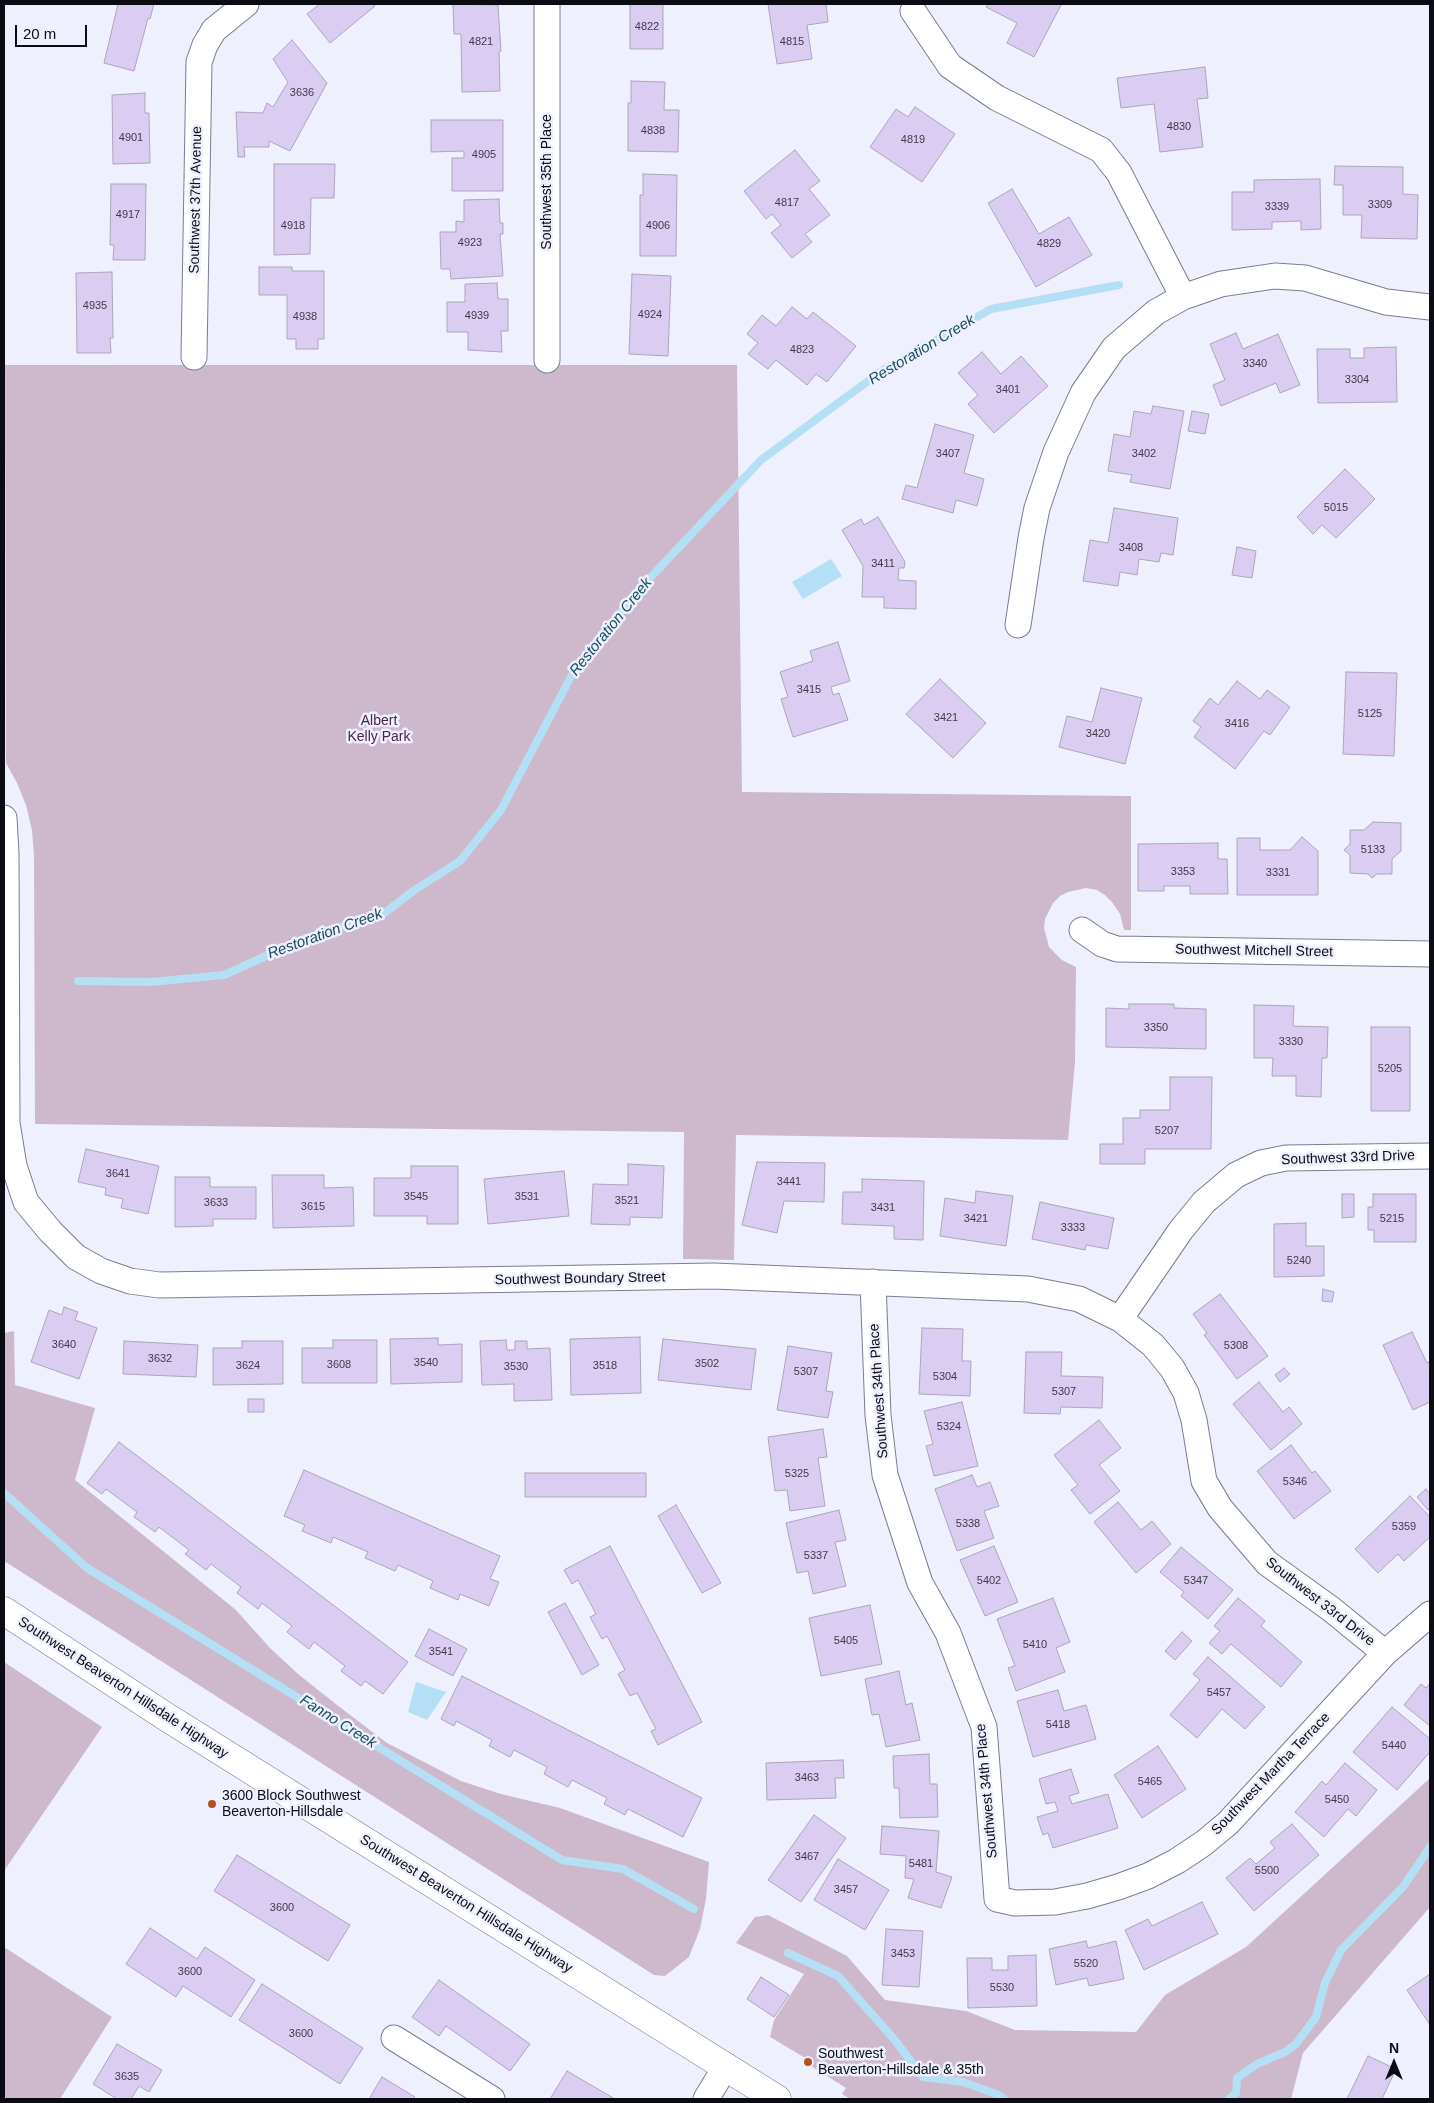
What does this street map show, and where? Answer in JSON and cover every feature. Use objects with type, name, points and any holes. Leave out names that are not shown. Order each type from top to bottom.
[{"type":"main road","name":"Southwest Beaverton Hillsdale Highway","points":[[4,1611],[168,1718],[777,2099]]},
{"type":"street","name":"Southwest 37th Avenue","points":[[194,357],[197,80],[199,62],[205,44],[214,30],[246,4]]},
{"type":"street","name":"Southwest 35th Place","points":[[547,4],[547,360]]},
{"type":"street","points":[[913,11],[950,66],[997,98],[1101,150],[1119,172],[1183,297]]},
{"type":"street","points":[[1018,625],[1037,508],[1056,452],[1083,394],[1114,348],[1156,312],[1183,297],[1221,284],[1275,276],[1305,278],[1386,302],[1430,307]]},
{"type":"street","name":"Southwest Boundary Street","points":[[4,818],[6,863],[7,1123],[14,1166],[26,1202],[50,1231],[76,1257],[101,1271],[130,1280],[159,1285],[714,1276],[1028,1289],[1079,1299],[1120,1319]]},
{"type":"street","name":"Southwest Mitchell Street","points":[[1082,930],[1102,944],[1117,949],[1430,954]]},
{"type":"street","name":"Southwest 33rd Drive","points":[[1385,1653],[1331,1609],[1267,1563],[1220,1508],[1204,1481],[1194,1420],[1186,1393],[1172,1368],[1153,1345],[1120,1319],[1181,1230],[1204,1202],[1236,1174],[1261,1163],[1286,1158],[1430,1156]]},
{"type":"street","name":"Southwest 34th Place","points":[[873,1282],[878,1415],[885,1475],[920,1583],[948,1633],[984,1726],[997,1899]]},
{"type":"street","name":"Southwest Martha Terrace","points":[[997,1899],[1015,1903],[1055,1902],[1087,1896],[1148,1876],[1204,1843],[1228,1823],[1385,1653],[1430,1614]]},
{"type":"street","points":[[394,2038],[492,2099]]},
{"type":"street","points":[[706,2099],[726,2066]]},
{"type":"green space","name":"Albert Kelly Park","points":[[5,365],[737,365],[742,792],[1131,796],[1131,930],[1124,930],[1120,914],[1105,895],[1097,890],[1086,888],[1060,896],[1053,903],[1045,919],[1044,928],[1049,947],[1062,960],[1076,967],[1075,1062],[1068,1140],[736,1135],[734,1260],[683,1259],[684,1132],[35,1124],[34,856],[32,830],[26,805],[6,763]]},
{"type":"green space","points":[[14,1331],[15,1385],[95,1408],[75,1480],[236,1610],[270,1648],[298,1674],[337,1705],[387,1743],[461,1781],[501,1794],[560,1808],[709,1862],[706,1899],[700,1929],[689,1957],[665,1976],[654,1975],[4,1561],[4,1333]]},
{"type":"green space","points":[[4,1662],[102,1727],[4,1871]]},
{"type":"green space","points":[[1430,1778],[1430,1907],[1303,2053],[1291,2099],[850,2099],[842,2094],[846,2088],[811,2066],[812,2062],[770,2037],[774,2020],[804,1974],[736,1943],[755,1917],[768,1915],[847,1956],[885,2000],[966,2011],[1015,2030],[1136,2032],[1165,1995],[1246,1947]]},
{"type":"green space","points":[[4,1947],[112,2017],[60,2099],[4,2099]]},
{"type":"water","points":[[831,559],[842,576],[803,599],[792,582]]},
{"type":"water","points":[[416,1682],[446,1692],[427,1720],[408,1712]]},
{"type":"building","points":[[118,4],[154,4],[150,19],[148,18],[134,71],[104,63]]},
{"type":"building","points":[[320,4],[373,4],[375,6],[330,43],[307,14]]},
{"type":"building","points":[[453,4],[498,5],[501,51],[499,52],[500,91],[462,92],[461,34],[454,34]]},
{"type":"building","points":[[630,4],[663,4],[663,49],[630,49]]},
{"type":"building","points":[[768,4],[826,4],[828,22],[807,25],[812,59],[777,64]]},
{"type":"building","points":[[988,4],[1061,5],[1034,57],[1007,43],[1017,23],[986,7]]},
{"type":"building","points":[[292,40],[327,83],[290,151],[269,141],[269,147],[244,147],[245,157],[238,157],[236,112],[263,113],[267,103],[273,107],[288,82],[273,59]]},
{"type":"building","points":[[1205,67],[1208,98],[1197,99],[1203,147],[1160,152],[1154,104],[1121,108],[1117,78]]},
{"type":"building","points":[[631,81],[665,82],[664,110],[679,110],[678,152],[628,151],[628,103],[631,103]]},
{"type":"building","points":[[145,93],[145,113],[149,113],[150,163],[113,164],[112,95]]},
{"type":"building","points":[[915,107],[955,134],[922,182],[870,147],[896,109],[908,117]]},
{"type":"building","points":[[431,120],[503,120],[503,191],[452,191],[452,158],[464,158],[464,151],[431,152]]},
{"type":"building","points":[[795,150],[820,181],[809,189],[830,215],[805,234],[812,242],[792,258],[771,233],[781,225],[772,214],[766,219],[744,191]]},
{"type":"building","points":[[274,164],[335,164],[334,198],[311,198],[310,254],[274,255]]},
{"type":"building","points":[[1335,166],[1403,167],[1403,194],[1418,195],[1417,239],[1361,238],[1362,215],[1343,215],[1343,185],[1334,185]]},
{"type":"building","points":[[643,174],[677,175],[676,256],[640,256],[640,195],[643,195]]},
{"type":"building","points":[[1320,179],[1321,229],[1301,230],[1301,221],[1272,222],[1272,229],[1232,230],[1232,192],[1254,192],[1254,180]]},
{"type":"building","points":[[111,184],[146,184],[145,260],[113,260],[114,245],[110,245]]},
{"type":"building","points":[[1012,189],[1039,234],[1069,217],[1092,255],[1036,287],[988,203]]},
{"type":"building","points":[[499,199],[500,223],[503,223],[503,234],[500,234],[503,276],[451,279],[450,269],[441,269],[440,232],[456,232],[456,221],[464,222],[464,200]]},
{"type":"building","points":[[259,267],[292,267],[292,271],[324,271],[324,339],[318,339],[318,349],[296,349],[296,339],[287,339],[287,295],[259,295]]},
{"type":"building","points":[[112,272],[113,338],[110,338],[111,353],[77,353],[76,273]]},
{"type":"building","points":[[632,274],[671,276],[668,356],[629,354]]},
{"type":"building","points":[[497,283],[498,299],[508,299],[508,331],[501,331],[502,352],[468,350],[468,332],[447,332],[447,302],[465,302],[465,284]]},
{"type":"building","points":[[792,307],[807,319],[813,312],[856,346],[827,382],[816,374],[807,385],[776,360],[768,369],[748,354],[758,343],[747,334],[762,315],[776,326]]},
{"type":"building","points":[[1236,333],[1243,349],[1278,334],[1300,385],[1280,393],[1276,383],[1221,406],[1213,385],[1225,380],[1210,344]]},
{"type":"building","points":[[1396,347],[1397,402],[1318,403],[1317,349],[1350,349],[1350,358],[1364,358],[1364,348]]},
{"type":"building","points":[[982,352],[1001,374],[1021,356],[1048,386],[994,433],[968,404],[978,395],[958,373]]},
{"type":"building","points":[[1153,406],[1184,411],[1170,489],[1130,482],[1132,475],[1108,471],[1114,434],[1130,437],[1134,411],[1151,414]]},
{"type":"building","points":[[1192,411],[1209,414],[1205,434],[1188,431]]},
{"type":"building","points":[[935,424],[974,435],[964,473],[984,479],[977,506],[956,500],[953,513],[902,499],[906,485],[917,488]]},
{"type":"building","points":[[1345,469],[1375,499],[1336,538],[1322,525],[1313,534],[1297,517]]},
{"type":"building","points":[[1114,508],[1178,518],[1173,555],[1161,553],[1159,562],[1139,559],[1137,575],[1120,572],[1118,586],[1083,581],[1090,540],[1108,543]]},
{"type":"building","points":[[878,517],[905,562],[904,568],[899,568],[898,580],[916,581],[916,609],[884,608],[884,597],[862,597],[863,566],[842,530],[861,519],[864,525]]},
{"type":"building","points":[[1237,547],[1256,551],[1252,578],[1232,575]]},
{"type":"building","points":[[838,642],[850,681],[831,687],[833,695],[839,693],[848,720],[793,737],[781,699],[788,697],[780,672],[813,661],[810,651]]},
{"type":"building","points":[[1346,672],[1397,673],[1394,756],[1343,754]]},
{"type":"building","points":[[940,679],[986,723],[953,758],[906,714]]},
{"type":"building","points":[[1237,681],[1260,699],[1267,690],[1290,707],[1270,735],[1264,731],[1235,769],[1194,737],[1201,727],[1193,721],[1210,698],[1218,705]]},
{"type":"building","points":[[1101,688],[1142,698],[1125,764],[1059,747],[1067,716],[1092,722]]},
{"type":"building","points":[[1373,822],[1401,823],[1401,851],[1392,859],[1392,874],[1377,874],[1372,878],[1368,874],[1350,873],[1350,855],[1344,850],[1350,844],[1350,830],[1364,830]]},
{"type":"building","points":[[1302,837],[1318,851],[1318,895],[1237,895],[1237,838],[1260,838],[1260,850],[1290,850]]},
{"type":"building","points":[[1218,843],[1218,859],[1227,859],[1228,894],[1190,894],[1190,886],[1164,886],[1164,891],[1138,891],[1138,844]]},
{"type":"building","points":[[1129,1004],[1174,1004],[1174,1008],[1206,1009],[1206,1049],[1106,1047],[1106,1008],[1129,1009]]},
{"type":"building","points":[[1254,1005],[1294,1006],[1293,1026],[1328,1027],[1327,1058],[1322,1058],[1321,1097],[1296,1096],[1296,1076],[1272,1076],[1273,1058],[1254,1058]]},
{"type":"building","points":[[1371,1027],[1410,1027],[1410,1111],[1371,1111]]},
{"type":"building","points":[[1170,1077],[1212,1077],[1211,1149],[1145,1149],[1145,1164],[1100,1164],[1100,1144],[1123,1144],[1123,1118],[1140,1118],[1140,1110],[1170,1110]]},
{"type":"building","points":[[86,1149],[159,1166],[148,1214],[121,1208],[123,1199],[105,1195],[106,1188],[78,1182]]},
{"type":"building","points":[[757,1162],[825,1163],[824,1202],[784,1201],[777,1233],[742,1225]]},
{"type":"building","points":[[628,1164],[664,1166],[662,1218],[630,1217],[630,1225],[591,1224],[593,1184],[628,1185]]},
{"type":"building","points":[[411,1166],[458,1166],[458,1224],[427,1224],[427,1216],[374,1216],[374,1178],[411,1178]]},
{"type":"building","points":[[564,1171],[569,1216],[488,1224],[484,1179]]},
{"type":"building","points":[[272,1175],[324,1175],[324,1188],[353,1187],[354,1226],[273,1228]]},
{"type":"building","points":[[175,1177],[210,1177],[210,1187],[256,1187],[256,1219],[213,1219],[213,1226],[175,1227]]},
{"type":"building","points":[[862,1179],[924,1181],[923,1240],[894,1239],[894,1226],[842,1224],[843,1192],[862,1192]]},
{"type":"building","points":[[976,1191],[1013,1196],[1006,1246],[940,1236],[945,1198],[975,1203]]},
{"type":"building","points":[[1342,1194],[1354,1194],[1354,1217],[1342,1218]]},
{"type":"building","points":[[1373,1194],[1416,1194],[1416,1242],[1374,1242],[1374,1230],[1368,1230],[1368,1207],[1373,1207]]},
{"type":"building","points":[[1040,1202],[1114,1218],[1108,1249],[1086,1245],[1085,1250],[1032,1239]]},
{"type":"building","points":[[1306,1223],[1306,1246],[1324,1246],[1324,1276],[1274,1277],[1274,1224]]},
{"type":"building","points":[[1323,1289],[1334,1292],[1332,1302],[1322,1301]]},
{"type":"building","points":[[1220,1294],[1268,1356],[1237,1379],[1204,1335],[1207,1333],[1193,1314]]},
{"type":"building","points":[[64,1307],[78,1312],[75,1320],[97,1328],[79,1379],[31,1362],[49,1310],[62,1315]]},
{"type":"building","points":[[922,1328],[963,1329],[962,1361],[971,1361],[970,1396],[919,1394]]},
{"type":"building","points":[[1412,1332],[1427,1363],[1430,1361],[1430,1402],[1413,1410],[1383,1345]]},
{"type":"building","points":[[640,1337],[641,1393],[571,1395],[570,1339]]},
{"type":"building","points":[[438,1338],[438,1345],[462,1344],[462,1382],[391,1384],[390,1339]]},
{"type":"building","points":[[663,1339],[756,1349],[751,1390],[658,1380]]},
{"type":"building","points":[[333,1340],[377,1340],[377,1383],[302,1383],[302,1348],[333,1348]]},
{"type":"building","points":[[506,1340],[507,1350],[515,1350],[515,1341],[527,1341],[527,1349],[550,1348],[552,1400],[514,1401],[514,1384],[482,1385],[480,1341]]},
{"type":"building","points":[[124,1341],[198,1345],[196,1377],[123,1374]]},
{"type":"building","points":[[242,1341],[283,1341],[283,1384],[213,1385],[213,1348],[242,1348]]},
{"type":"building","points":[[788,1346],[832,1353],[826,1391],[833,1392],[828,1418],[777,1410]]},
{"type":"building","points":[[1026,1352],[1062,1352],[1061,1376],[1103,1377],[1102,1408],[1061,1407],[1060,1414],[1024,1413]]},
{"type":"building","points":[[1284,1368],[1290,1374],[1280,1382],[1275,1375]]},
{"type":"building","points":[[1259,1382],[1283,1412],[1289,1407],[1302,1424],[1271,1450],[1233,1404]]},
{"type":"building","points":[[248,1399],[264,1399],[264,1412],[248,1412]]},
{"type":"building","points":[[962,1402],[978,1466],[934,1476],[926,1446],[933,1444],[924,1411]]},
{"type":"building","points":[[1099,1420],[1121,1448],[1099,1465],[1120,1491],[1090,1514],[1071,1490],[1078,1485],[1054,1455]]},
{"type":"building","points":[[823,1429],[827,1457],[818,1458],[825,1506],[790,1511],[787,1490],[775,1491],[768,1437]]},
{"type":"building","points":[[119,1442],[408,1662],[383,1694],[365,1681],[361,1686],[341,1671],[345,1666],[314,1642],[309,1649],[287,1632],[292,1626],[262,1603],[258,1609],[237,1593],[241,1587],[211,1564],[206,1570],[185,1554],[189,1550],[159,1527],[155,1532],[134,1517],[137,1512],[106,1489],[102,1494],[87,1483]]},
{"type":"building","points":[[1291,1445],[1312,1473],[1315,1471],[1331,1491],[1294,1519],[1257,1471]]},
{"type":"building","points":[[304,1470],[500,1556],[490,1579],[499,1582],[489,1606],[460,1594],[458,1600],[430,1588],[433,1581],[398,1565],[395,1571],[365,1558],[368,1552],[333,1537],[331,1543],[302,1531],[305,1525],[284,1516]]},
{"type":"building","points":[[525,1473],[646,1473],[646,1497],[525,1497]]},
{"type":"building","points":[[972,1475],[977,1487],[990,1482],[999,1506],[984,1511],[994,1538],[957,1551],[935,1489]]},
{"type":"building","points":[[1426,1489],[1430,1494],[1430,1507],[1428,1510],[1417,1497]]},
{"type":"building","points":[[1410,1496],[1430,1517],[1430,1537],[1404,1561],[1398,1554],[1378,1573],[1355,1549]]},
{"type":"building","points":[[1118,1502],[1141,1530],[1152,1521],[1171,1544],[1136,1573],[1094,1522]]},
{"type":"building","points":[[676,1505],[721,1583],[702,1593],[658,1516]]},
{"type":"building","points":[[839,1510],[846,1540],[835,1542],[846,1586],[813,1594],[808,1571],[797,1573],[786,1523]]},
{"type":"building","points":[[610,1546],[702,1722],[658,1745],[651,1731],[656,1729],[637,1693],[630,1696],[618,1674],[625,1670],[607,1636],[602,1639],[590,1617],[596,1614],[578,1580],[572,1584],[564,1570]]},
{"type":"building","points":[[994,1546],[1018,1602],[985,1616],[960,1560]]},
{"type":"building","points":[[1181,1547],[1233,1590],[1208,1619],[1181,1596],[1184,1592],[1160,1572]]},
{"type":"building","points":[[1053,1598],[1070,1642],[1056,1648],[1065,1672],[1016,1691],[1008,1668],[1015,1666],[997,1619]]},
{"type":"building","points":[[1238,1598],[1265,1621],[1261,1626],[1302,1662],[1281,1687],[1231,1644],[1222,1654],[1209,1643],[1220,1631],[1214,1626]]},
{"type":"building","points":[[565,1603],[599,1665],[582,1675],[548,1612]]},
{"type":"building","points":[[870,1605],[882,1664],[821,1676],[809,1618]]},
{"type":"building","points":[[429,1629],[467,1649],[453,1676],[415,1656]]},
{"type":"building","points":[[1182,1632],[1192,1641],[1175,1660],[1165,1651]]},
{"type":"building","points":[[1208,1657],[1265,1707],[1245,1729],[1222,1709],[1197,1738],[1170,1715],[1200,1680],[1193,1674]]},
{"type":"building","points":[[899,1671],[906,1705],[912,1703],[920,1740],[886,1747],[879,1714],[872,1715],[865,1679]]},
{"type":"building","points":[[462,1676],[702,1798],[683,1837],[628,1809],[625,1815],[604,1804],[607,1798],[572,1780],[568,1787],[544,1774],[547,1767],[514,1750],[510,1757],[489,1746],[492,1740],[456,1721],[454,1726],[441,1719]]},
{"type":"building","points":[[1430,1683],[1430,1726],[1404,1705],[1421,1684],[1426,1688]]},
{"type":"building","points":[[1058,1690],[1064,1711],[1086,1705],[1096,1739],[1033,1757],[1017,1701]]},
{"type":"building","points":[[1392,1707],[1430,1739],[1430,1752],[1397,1790],[1353,1752]]},
{"type":"building","points":[[1158,1746],[1186,1789],[1142,1818],[1114,1775]]},
{"type":"building","points":[[929,1754],[930,1784],[937,1784],[938,1817],[900,1818],[899,1788],[894,1788],[893,1756]]},
{"type":"building","points":[[843,1760],[844,1778],[835,1778],[836,1798],[767,1800],[766,1763]]},
{"type":"building","points":[[1345,1763],[1377,1790],[1356,1816],[1348,1809],[1324,1837],[1295,1812],[1322,1781],[1326,1785]]},
{"type":"building","points":[[1071,1769],[1079,1793],[1069,1796],[1072,1804],[1108,1794],[1118,1828],[1053,1848],[1048,1833],[1043,1835],[1037,1817],[1058,1811],[1055,1802],[1046,1804],[1039,1779]]},
{"type":"building","points":[[814,1815],[846,1838],[801,1902],[768,1880]]},
{"type":"building","points":[[1292,1824],[1319,1855],[1254,1911],[1226,1878],[1250,1858],[1256,1864],[1275,1848],[1270,1842]]},
{"type":"building","points":[[882,1826],[939,1831],[936,1872],[952,1877],[941,1908],[908,1898],[914,1879],[905,1878],[906,1856],[880,1854]]},
{"type":"building","points":[[237,1855],[350,1925],[328,1961],[214,1891]]},
{"type":"building","points":[[838,1859],[889,1890],[865,1930],[814,1900]]},
{"type":"building","points":[[1202,1902],[1218,1934],[1144,1970],[1125,1930],[1148,1919],[1152,1926]]},
{"type":"building","points":[[150,1928],[197,1959],[205,1947],[255,1980],[231,2017],[183,1986],[176,1997],[126,1964]]},
{"type":"building","points":[[886,1929],[923,1931],[919,1987],[882,1985]]},
{"type":"building","points":[[1086,1941],[1088,1948],[1116,1941],[1124,1979],[1089,1986],[1087,1978],[1056,1985],[1049,1949]]},
{"type":"building","points":[[1036,1955],[1037,2006],[968,2008],[967,1958],[992,1958],[992,1970],[1008,1970],[1008,1956]]},
{"type":"building","points":[[1430,1974],[1430,2025],[1407,1990]]},
{"type":"building","points":[[761,1977],[789,1995],[774,2017],[747,1999]]},
{"type":"building","points":[[439,1980],[530,2044],[510,2071],[446,2026],[439,2036],[412,2017]]},
{"type":"building","points":[[262,1984],[363,2048],[340,2084],[239,2020]]},
{"type":"building","points":[[117,2044],[162,2070],[149,2092],[139,2086],[131,2099],[117,2099],[93,2084]]},
{"type":"building","points":[[1368,2056],[1396,2069],[1382,2099],[1347,2099]]},
{"type":"building","points":[[567,2071],[615,2099],[550,2099]]},
{"type":"building","points":[[382,2077],[415,2097],[413,2099],[369,2099]]},
{"type":"waterway","name":"Restoration Creek","points":[[78,981],[151,982],[224,975],[301,940],[386,912],[413,891],[460,861],[501,810],[576,667],[635,594],[761,460],[883,370],[991,309],[1119,285]]},
{"type":"waterway","name":"Fanno Creek","points":[[4,1493],[87,1568],[562,1860],[623,1869],[694,1909]]},
{"type":"waterway","points":[[1229,2099],[1236,2093],[1237,2078],[1257,2064],[1285,2052],[1296,2044],[1316,2017],[1325,1983],[1341,1950],[1403,1887],[1430,1847]]},
{"type":"waterway","name":"Fanno Creek","points":[[788,1953],[838,1976],[894,2039],[923,2077],[963,2082],[999,2095],[1004,2099]]},
{"type":"place","name":"3600 Block Southwest Beaverton-Hillsdale","points":[[212,1804]]},
{"type":"place","name":"Southwest Beaverton-Hillsdale & 35th","points":[[808,2062]]}]
